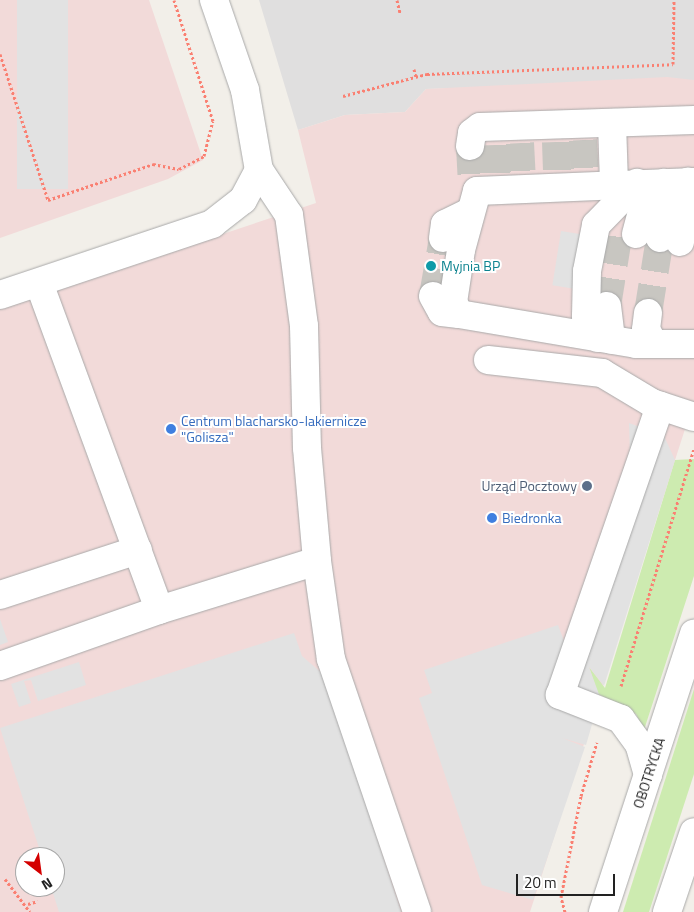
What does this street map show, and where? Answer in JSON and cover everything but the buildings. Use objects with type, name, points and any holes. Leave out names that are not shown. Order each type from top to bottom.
[{"type":"street","points":[[214,0],[245,90],[260,170],[289,215],[304,326],[306,448],[317,561],[331,659],[417,912]]},
{"type":"street","points":[[496,135],[583,132],[612,123],[694,120]]},
{"type":"street","points":[[612,123],[659,183],[649,236],[643,208],[659,183]]},
{"type":"street","points":[[0,295],[212,224],[243,200],[260,170]]},
{"type":"street","points":[[443,238],[445,224],[493,188],[585,180],[659,183]]},
{"type":"street","points":[[643,342],[588,329],[586,316],[587,271],[596,225],[659,183]]},
{"type":"street","points":[[459,314],[454,302],[493,188]]},
{"type":"street","points":[[39,283],[159,610]]},
{"type":"street","points":[[433,296],[442,312],[643,342]]},
{"type":"street","points":[[636,311],[646,330],[643,342],[606,325],[636,311]]},
{"type":"street","points":[[488,360],[602,373],[660,406],[694,417]]},
{"type":"street","points":[[648,775],[631,730],[606,724],[560,695],[660,406]]},
{"type":"street","points":[[0,595],[138,550]]},
{"type":"street","points":[[0,666],[159,610],[317,561]]},
{"type":"street","name":"OBOTRYCKA","points":[[603,912],[694,633]]},
{"type":"street","points":[[667,912],[694,832]]},
{"type":"path","points":[[0,54],[48,200],[153,164],[179,169],[204,156],[213,121],[174,0]]},
{"type":"path","points":[[397,0],[400,14]]},
{"type":"path","points":[[343,96],[416,78],[673,64],[674,0]]},
{"type":"path","points":[[414,69],[416,78]]},
{"type":"path","points":[[566,912],[561,897],[581,796],[606,724],[694,448]]},
{"type":"path","points":[[5,879],[28,904],[30,912]]},
{"type":"path","points":[[28,904],[38,901]]},
{"type":"shaded area","points":[[0,0],[149,0],[203,160],[168,179],[0,238]]},
{"type":"shaded area","points":[[17,0],[68,0],[68,189],[17,189]]},
{"type":"shaded area","points":[[259,0],[694,0],[694,80],[426,89],[405,112],[345,115],[298,130]]},
{"type":"shaded area","points":[[667,77],[694,80],[694,401],[530,912],[0,912],[0,308],[316,203],[298,130],[345,115],[405,112],[426,89]]},
{"type":"shaded area","points":[[561,231],[586,235],[577,289],[552,285]]},
{"type":"shaded area","points":[[629,423],[664,436],[675,460],[604,686],[589,667],[600,697],[586,745],[562,738],[585,747],[533,900],[482,885],[419,698],[432,693],[424,670],[558,625],[567,649],[630,457]]},
{"type":"shaded area","points":[[0,619],[8,642],[0,645]]},
{"type":"shaded area","points":[[294,633],[302,656],[324,675],[401,912],[59,912],[54,897],[65,897],[65,847],[39,847],[0,728]]},
{"type":"shaded area","points":[[79,662],[86,685],[38,701],[31,680],[24,681],[31,703],[19,707],[11,684]]},
{"type":"green space","points":[[694,459],[694,576],[644,730],[636,714],[598,694],[589,667],[605,688],[675,460]]},
{"type":"green space","points":[[694,689],[694,774],[649,912],[623,912]]},
{"type":"tunnel","points":[[583,140],[585,173]]},
{"type":"tunnel","points":[[556,142],[557,175]]},
{"type":"tunnel","points":[[520,143],[522,177]]},
{"type":"tunnel","points":[[495,145],[496,178]]},
{"type":"tunnel","points":[[470,146],[472,179]]},
{"type":"tunnel","points":[[607,306],[619,231]]},
{"type":"tunnel","points":[[433,296],[443,238]]},
{"type":"tunnel","points":[[648,313],[660,238]]},
{"type":"place","name":"Myjnia BP","points":[[431,266]]},
{"type":"place","name":"Centrum blacharsko-lakiernicze \"Golisza\"","points":[[171,429]]},
{"type":"place","name":"Urząd Pocztowy","points":[[587,486]]},
{"type":"place","name":"Biedronka","points":[[492,518]]}]
